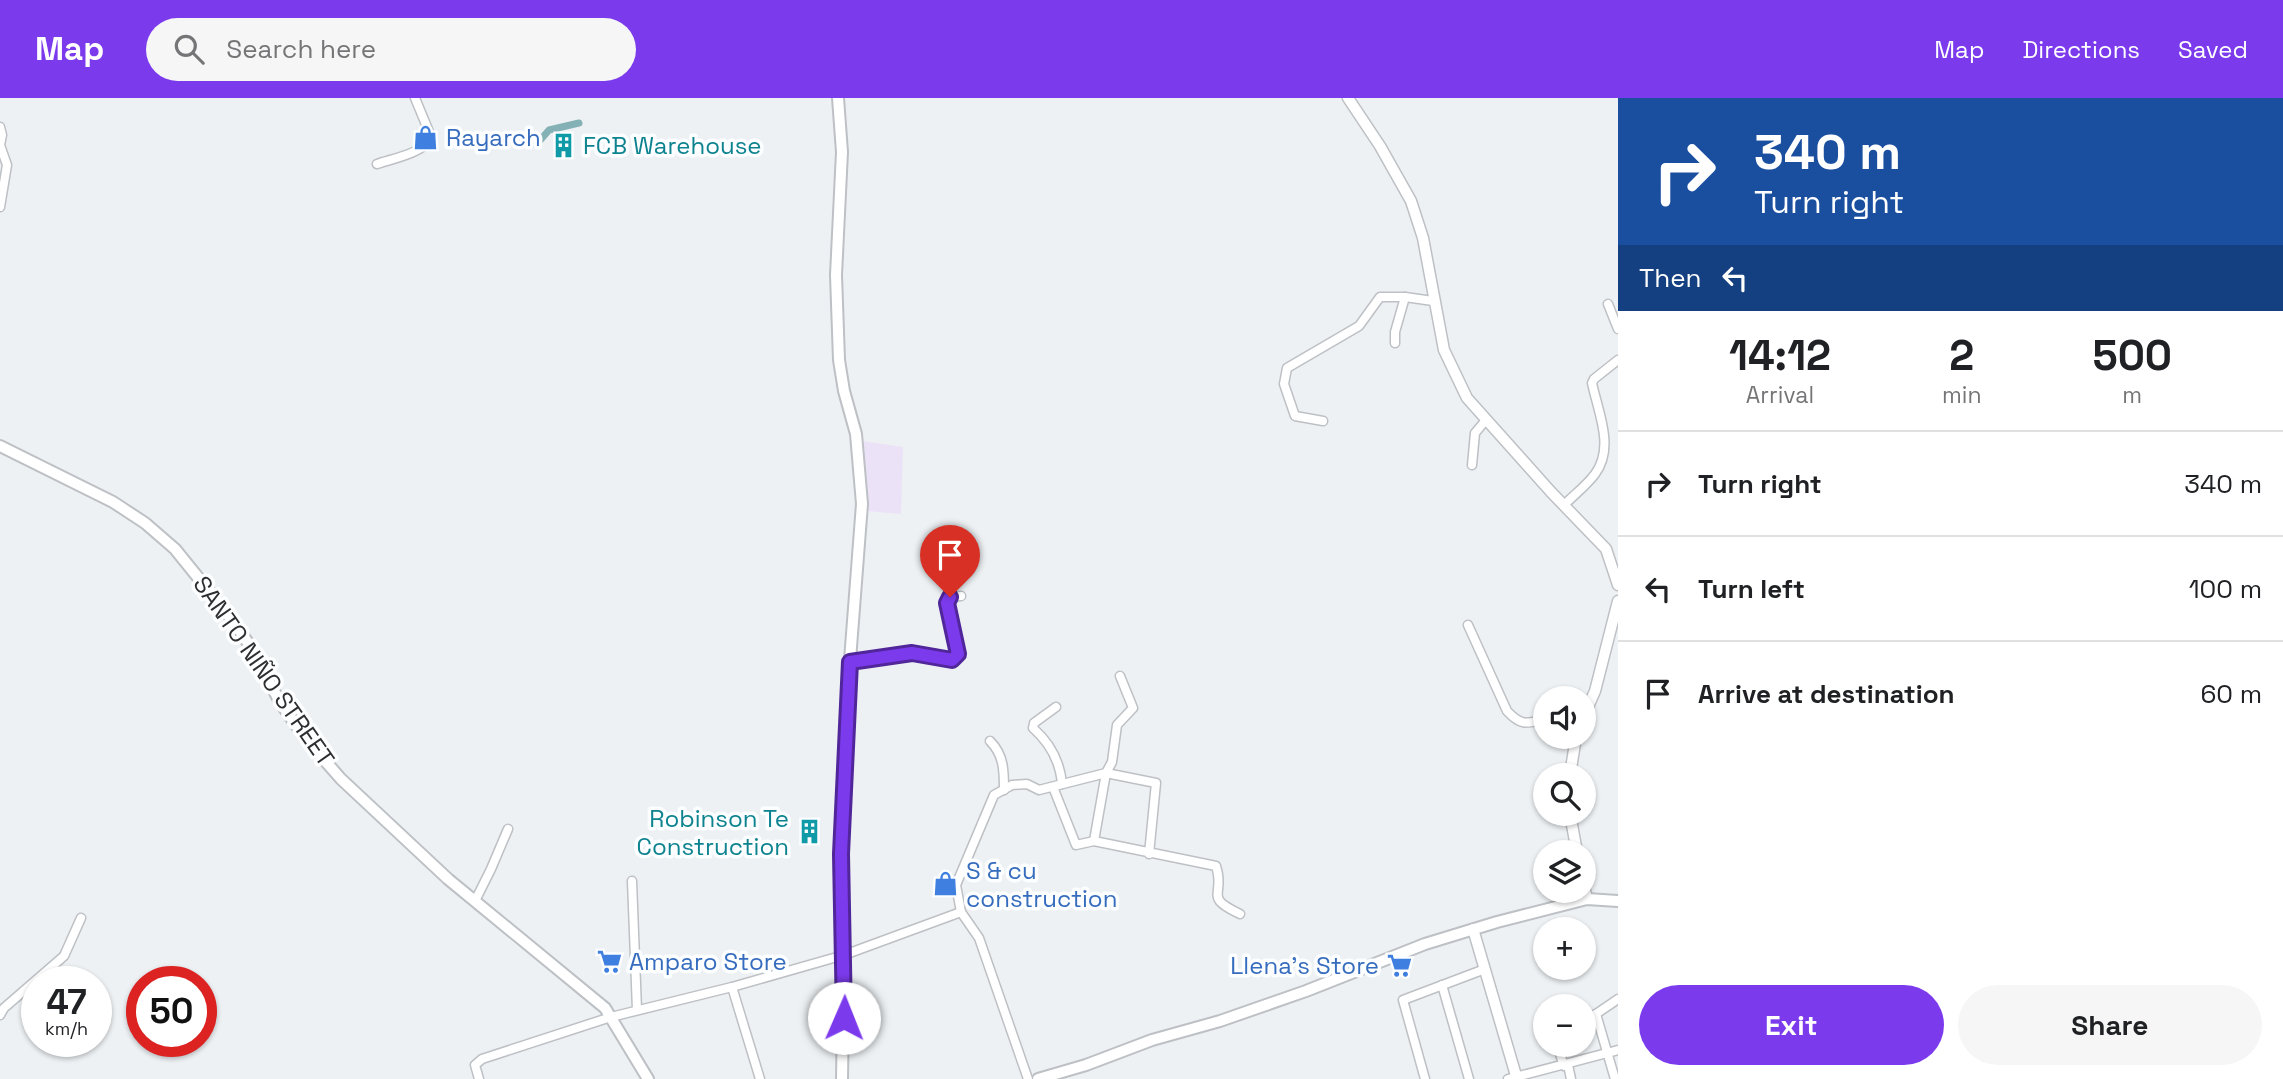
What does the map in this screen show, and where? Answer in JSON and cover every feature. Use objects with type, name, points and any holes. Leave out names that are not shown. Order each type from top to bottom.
[{"type":"main road","points":[[838,98],[842,152],[836,275],[839,360],[856,434],[862,486],[841,854],[844,955],[842,1079]]},
{"type":"main road","name":"SANTO NIÑO STREET","points":[[0,446],[113,502],[145,523],[175,549],[239,629],[279,702],[305,738],[358,795],[448,879],[606,1008],[648,1079]]},
{"type":"main road","points":[[1596,900],[1618,901]]},
{"type":"main road","points":[[1038,1079],[1086,1065],[1152,1040],[1230,1018],[1425,944],[1572,903]]},
{"type":"street","points":[[377,164],[427,146],[432,139],[415,98]]},
{"type":"street","points":[[1348,98],[1380,146],[1410,201],[1423,238],[1444,350],[1467,398],[1606,549],[1618,585]]},
{"type":"street","points":[[0,127],[0,145],[7,165],[0,206]]},
{"type":"street","points":[[1323,421],[1295,416],[1283,384],[1287,368],[1359,326],[1380,297],[1433,301]]},
{"type":"street","points":[[1395,343],[1395,332],[1405,297]]},
{"type":"street","points":[[1608,304],[1618,330]]},
{"type":"street","points":[[1564,505],[1595,474],[1603,460],[1605,432],[1592,383],[1618,360]]},
{"type":"street","points":[[1472,465],[1475,433],[1486,421]]},
{"type":"street","points":[[850,662],[912,653],[952,660],[958,654],[947,603],[950,597],[961,596]]},
{"type":"street","points":[[1596,687],[1618,601]]},
{"type":"street","points":[[1468,625],[1507,710],[1514,719],[1526,724],[1533,722]]},
{"type":"street","points":[[1094,841],[1106,772],[1112,762],[1117,725],[1133,708],[1120,676]]},
{"type":"street","points":[[1056,707],[1034,723],[1033,728],[1048,742],[1062,774],[1062,784]]},
{"type":"street","points":[[990,741],[998,749],[1004,768],[1003,790]]},
{"type":"street","points":[[1028,1079],[979,938],[961,912],[956,885],[994,795],[1012,785],[1027,784],[1039,790],[1106,772],[1156,783],[1149,854]]},
{"type":"street","points":[[1053,788],[1076,845],[1094,841],[1216,866],[1217,899],[1220,905],[1240,914]]},
{"type":"street","points":[[475,901],[508,828]]},
{"type":"street","points":[[632,881],[637,1010]]},
{"type":"street","points":[[479,1079],[475,1065],[482,1059],[611,1017],[732,987],[844,955],[961,912]]},
{"type":"street","points":[[0,1015],[4,1008],[64,956],[80,918]]},
{"type":"street","points":[[1473,929],[1514,1078],[1613,1052]]},
{"type":"street","points":[[1425,1079],[1403,1000],[1485,969]]},
{"type":"street","points":[[1442,985],[1469,1079]]},
{"type":"street","points":[[732,987],[760,1079]]},
{"type":"street","points":[[1615,1079],[1613,1052],[1596,1014],[1618,999]]},
{"type":"street","points":[[1562,1057],[1571,1079]]},
{"type":"shaded area","points":[[862,441],[903,447],[901,514],[867,511]]},
{"type":"waterway","points":[[536,145],[549,130],[579,123]]},
{"type":"place","name":"Rayarch","points":[[426,137]]},
{"type":"place","name":"FCB Warehouse","points":[[563,145]]},
{"type":"place","name":"Robinson Te Construction","points":[[809,832]]},
{"type":"place","name":"S & cu construction","points":[[946,884]]},
{"type":"place","name":"Amparo Store","points":[[609,961]]},
{"type":"place","name":"Llena's Store","points":[[1399,965]]},
{"type":"route","points":[[844,1018],[841,854],[850,662],[912,653],[952,660],[958,654],[947,603],[950,597]]}]
